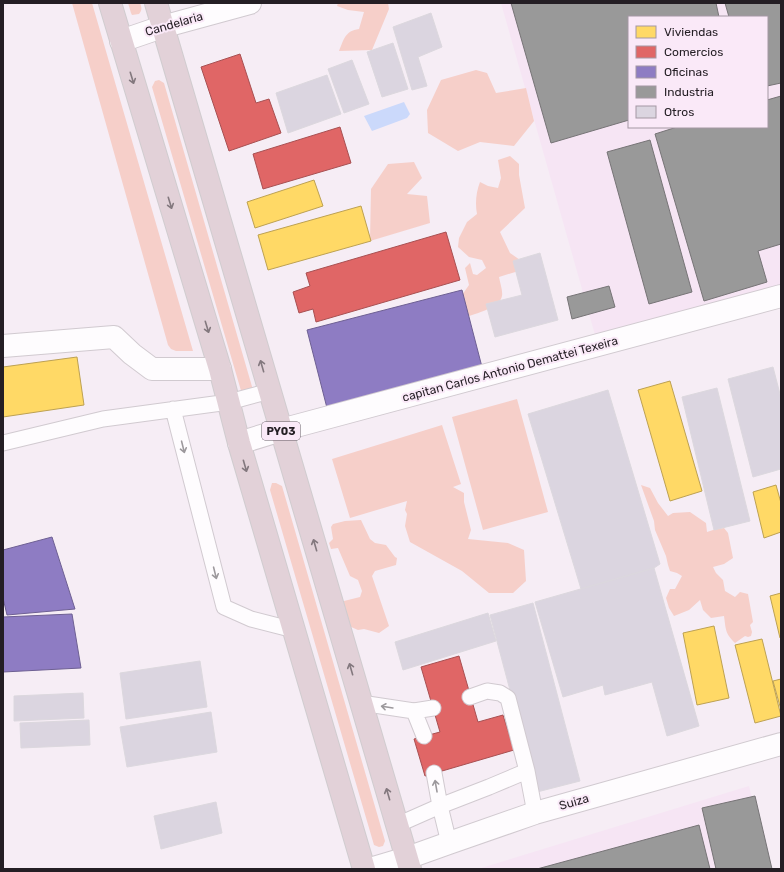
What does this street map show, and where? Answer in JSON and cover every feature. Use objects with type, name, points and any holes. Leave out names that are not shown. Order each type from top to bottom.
[{"type":"highway","points":[[110,3],[220,370],[239,443],[364,869]]},
{"type":"highway","name":"PY03","points":[[156,3],[408,864]]},
{"type":"street","name":"Candelaria","points":[[121,41],[162,27],[250,3]]},
{"type":"street","name":"capitan Carlos Antonio Demattei Texeira","points":[[239,443],[281,430],[781,296]]},
{"type":"street","points":[[3,346],[114,337],[132,354],[152,369],[220,370]]},
{"type":"street","name":"Suiza","points":[[370,869],[408,864],[449,843],[536,813],[781,744]]},
{"type":"lane","points":[[3,443],[103,419],[229,402],[270,391]]},
{"type":"lane","points":[[173,409],[224,607],[252,619],[294,630]]},
{"type":"lane","points":[[470,697],[487,691],[500,693],[508,698],[536,813]]},
{"type":"lane","points":[[361,703],[414,711],[433,708]]},
{"type":"lane","points":[[414,711],[424,736]]},
{"type":"lane","points":[[397,825],[527,771]]},
{"type":"lane","points":[[434,773],[449,843]]},
{"type":"shaded area","points":[[72,3],[92,3],[193,351],[176,351],[171,349],[168,345]]},
{"type":"shaded area","points":[[128,3],[140,3],[141,11],[139,14],[132,15]]},
{"type":"shaded area","points":[[338,3],[388,3],[389,9],[372,50],[339,51],[346,36],[354,30],[359,29],[364,12],[348,10],[337,6]]},
{"type":"shaded area","points":[[501,3],[781,3],[781,287],[597,342]]},
{"type":"shaded area","points":[[476,70],[487,73],[496,93],[526,88],[534,121],[514,146],[480,142],[458,151],[428,133],[427,110],[441,80]]},
{"type":"shaded area","points":[[159,80],[164,83],[253,390],[242,394],[152,87],[155,81]]},
{"type":"shaded area","points":[[510,156],[519,164],[519,175],[525,208],[500,232],[510,253],[523,262],[525,269],[499,277],[502,292],[500,300],[488,309],[469,316],[462,295],[469,285],[465,268],[470,263],[473,274],[477,275],[486,268],[482,260],[469,257],[458,247],[459,238],[467,222],[477,214],[476,198],[480,182],[488,186],[498,188],[501,178],[498,160]]},
{"type":"shaded area","points":[[414,162],[422,178],[407,194],[427,196],[430,223],[370,241],[371,189],[388,164]]},
{"type":"shaded area","points":[[517,399],[548,512],[483,530],[452,417]]},
{"type":"shaded area","points":[[442,425],[461,484],[453,487],[464,493],[464,502],[471,530],[468,539],[508,543],[524,550],[526,581],[513,593],[489,593],[462,571],[410,542],[405,526],[407,514],[405,510],[407,501],[350,518],[332,459]]},
{"type":"shaded area","points":[[272,483],[282,486],[385,841],[383,846],[379,847],[374,845],[270,490]]},
{"type":"shaded area","points":[[641,485],[650,488],[658,503],[668,516],[673,513],[690,512],[706,523],[707,532],[724,528],[728,533],[733,558],[724,564],[713,567],[716,573],[723,580],[725,591],[735,597],[740,592],[748,594],[753,622],[750,625],[752,632],[751,636],[745,636],[735,643],[726,631],[724,616],[711,618],[703,610],[700,600],[689,610],[674,616],[669,608],[666,598],[670,589],[675,589],[682,576],[670,571]]},
{"type":"shaded area","points":[[361,520],[370,539],[375,543],[386,545],[397,558],[396,565],[375,571],[372,576],[389,626],[379,633],[364,629],[358,630],[342,623],[341,606],[344,601],[360,597],[362,591],[358,580],[350,576],[338,548],[331,549],[329,543],[333,539],[331,527],[333,524],[345,521]]},
{"type":"shaded area","points":[[749,786],[770,869],[478,869]]},
{"type":"water","points":[[404,102],[410,114],[407,118],[372,131],[364,116]]},
{"type":"building: Viviendas","points":[[314,180],[323,206],[255,228],[247,202]]},
{"type":"building: Viviendas","points":[[361,206],[371,241],[268,270],[258,235]]},
{"type":"building: Viviendas","points":[[77,357],[84,405],[3,417],[3,367]]},
{"type":"building: Viviendas","points":[[670,381],[702,491],[670,501],[638,390]]},
{"type":"building: Viviendas","points":[[776,485],[781,503],[781,532],[764,538],[753,492]]},
{"type":"building: Viviendas","points":[[781,593],[781,638],[780,638],[770,596]]},
{"type":"building: Viviendas","points":[[714,626],[729,698],[697,705],[683,633]]},
{"type":"building: Viviendas","points":[[762,639],[781,716],[755,723],[735,645]]},
{"type":"building: Viviendas","points":[[781,679],[781,710],[773,681]]},
{"type":"building: Comercios","points":[[240,54],[256,103],[269,99],[281,133],[229,151],[201,67]]},
{"type":"building: Comercios","points":[[340,127],[351,163],[263,189],[253,154]]},
{"type":"building: Comercios","points":[[446,232],[460,280],[316,322],[313,309],[299,313],[293,292],[310,286],[306,273]]},
{"type":"building: Comercios","points":[[459,656],[478,722],[503,715],[514,750],[425,776],[414,739],[440,732],[421,667]]},
{"type":"building: Oficinas","points":[[462,290],[482,367],[327,408],[307,330]]},
{"type":"building: Oficinas","points":[[52,537],[75,609],[7,615],[3,598],[3,550]]},
{"type":"building: Oficinas","points":[[72,614],[81,668],[3,672],[3,617]]},
{"type":"building: Industria","points":[[511,3],[716,3],[719,16],[628,16],[628,120],[551,143]]},
{"type":"building: Industria","points":[[725,3],[781,3],[781,83],[768,86],[768,16],[729,16]]},
{"type":"building: Industria","points":[[781,96],[781,244],[758,251],[767,282],[704,301],[655,134],[674,128],[768,128],[768,100]]},
{"type":"building: Industria","points":[[650,140],[692,292],[649,304],[607,152]]},
{"type":"building: Industria","points":[[609,286],[615,307],[572,319],[567,297]]},
{"type":"building: Industria","points":[[755,796],[772,869],[716,869],[702,808]]},
{"type":"building: Industria","points":[[699,825],[710,869],[537,869]]},
{"type":"building: Otros","points":[[431,13],[442,47],[418,57],[427,86],[412,90],[393,27]]},
{"type":"building: Otros","points":[[393,43],[408,89],[382,97],[367,52]]},
{"type":"building: Otros","points":[[352,60],[369,104],[344,113],[328,69]]},
{"type":"building: Otros","points":[[327,75],[341,114],[288,133],[276,93]]},
{"type":"building: Otros","points":[[540,253],[558,320],[495,337],[486,304],[522,295],[513,261]]},
{"type":"building: Otros","points":[[773,367],[781,398],[781,469],[753,477],[728,379]]},
{"type":"building: Otros","points":[[717,388],[750,521],[714,530],[682,397]]},
{"type":"building: Otros","points":[[608,390],[660,564],[654,568],[581,589],[528,414]]},
{"type":"building: Otros","points":[[654,568],[699,726],[667,736],[652,682],[605,695],[603,685],[563,697],[535,602]]},
{"type":"building: Otros","points":[[533,603],[580,781],[537,792],[490,615]]},
{"type":"building: Otros","points":[[488,613],[496,641],[403,670],[395,642]]},
{"type":"building: Otros","points":[[200,661],[207,707],[126,719],[120,673]]},
{"type":"building: Otros","points":[[83,693],[84,718],[14,721],[14,696]]},
{"type":"building: Otros","points":[[211,712],[217,752],[127,767],[120,727]]},
{"type":"building: Otros","points":[[89,720],[90,745],[21,748],[20,723]]},
{"type":"building: Otros","points":[[216,802],[222,833],[161,849],[154,816]]}]
